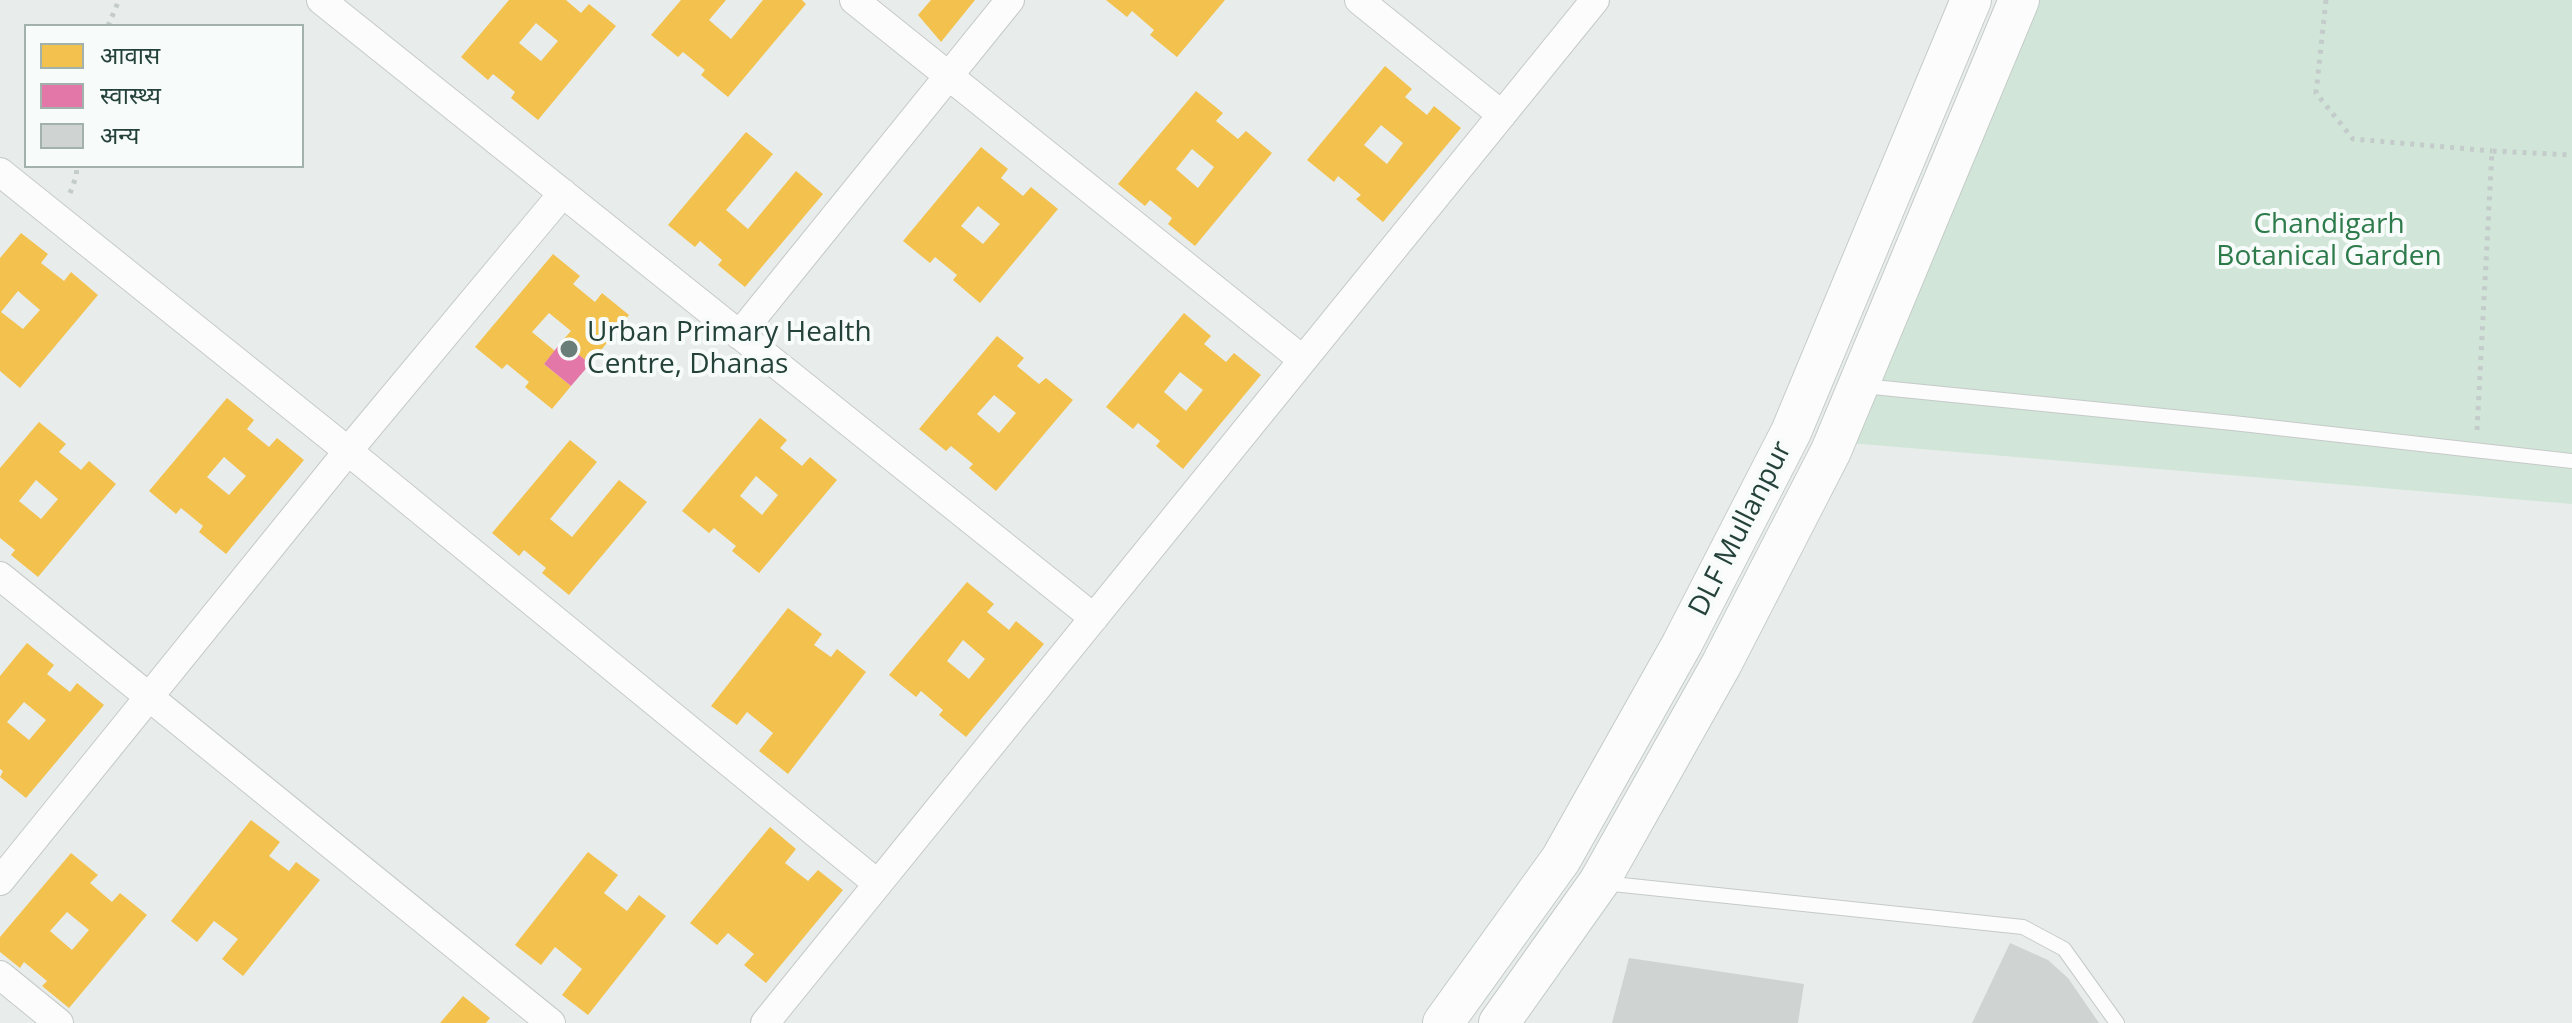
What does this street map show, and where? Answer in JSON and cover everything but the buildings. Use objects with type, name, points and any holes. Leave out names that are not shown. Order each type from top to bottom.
[{"type":"main road","name":"DLF Mullanpur","points":[[1443,1023],[1561,859],[1682,644],[1791,432],[1971,0]]},
{"type":"main road","name":"DLF Mullanpur","points":[[1499,1023],[1599,882],[1721,665],[1831,451],[2019,0]]},
{"type":"street","points":[[321,0],[1094,618]]},
{"type":"street","points":[[854,0],[1303,360]]},
{"type":"street","points":[[739,335],[1010,0]]},
{"type":"street","points":[[1359,0],[1502,115]]},
{"type":"street","points":[[765,1023],[1595,0]]},
{"type":"street","points":[[0,172],[348,451],[878,884]]},
{"type":"street","points":[[0,881],[348,451],[563,193]]},
{"type":"street","points":[[0,576],[551,1023]]},
{"type":"street","points":[[0,975],[59,1023]]},
{"type":"lane","points":[[1858,385],[2572,461]]},
{"type":"lane","points":[[1599,882],[2023,927],[2064,949],[2117,1023]]},
{"type":"path","points":[[109,24],[119,0]]},
{"type":"path","points":[[2326,0],[2316,93],[2353,139],[2572,155]]},
{"type":"path","points":[[2476,450],[2492,151]]},
{"type":"green space","name":"Chandigarh Botanical Garden","points":[[2035,0],[2572,0],[2572,504],[1838,442]]},
{"type":"place","name":"Urban Primary Health Centre, Dhanas","points":[[569,349]]}]
